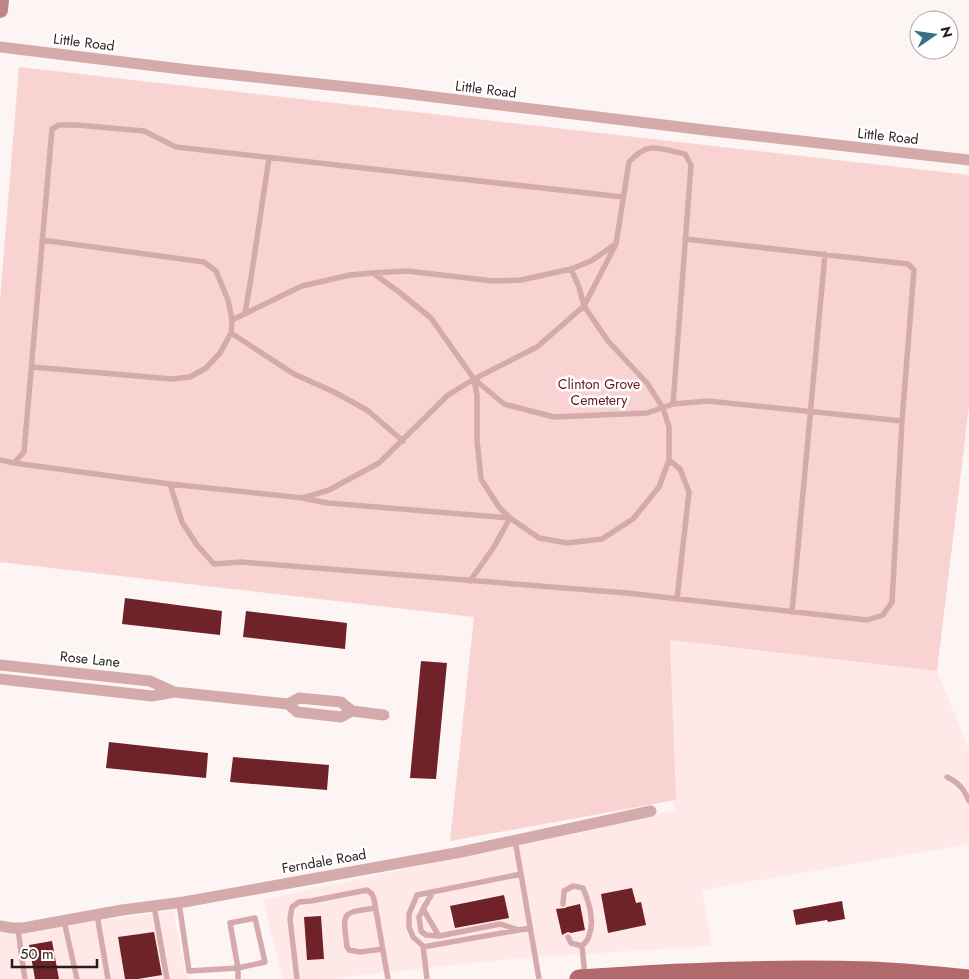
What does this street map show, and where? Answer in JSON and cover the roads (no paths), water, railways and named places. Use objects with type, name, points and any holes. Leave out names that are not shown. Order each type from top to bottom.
[{"type":"main road","points":[[0,10],[1,0]]},
{"type":"main road","points":[[578,979],[772,970],[969,979]]},
{"type":"street","name":"Little Road","points":[[0,47],[969,160]]},
{"type":"street","name":"Rose Lane","points":[[0,665],[150,681],[174,692]]},
{"type":"street","name":"Rose Lane","points":[[0,680],[152,696],[174,692],[288,704],[297,712],[341,717],[352,711],[384,715]]},
{"type":"street","name":"Ferndale Road","points":[[0,926],[18,928],[179,903],[461,852],[651,811]]},
{"type":"lane","points":[[14,464],[24,452],[52,128],[58,125],[144,131],[176,147],[623,197]]},
{"type":"lane","points":[[304,498],[329,490],[379,464],[448,395],[474,379],[537,348],[584,306],[616,244],[629,162],[637,154],[650,147],[684,154],[691,165],[673,404]]},
{"type":"lane","points":[[245,313],[252,278],[269,158]]},
{"type":"lane","points":[[170,484],[182,522],[197,545],[214,564],[241,562],[627,593],[868,620],[883,615],[892,602],[902,420],[914,270],[908,264],[685,239]]},
{"type":"lane","points":[[32,367],[172,379],[190,377],[206,368],[220,353],[231,333],[232,320],[228,300],[216,272],[204,262],[42,240]]},
{"type":"lane","points":[[232,320],[302,286],[350,275],[407,271],[493,281],[521,280],[571,269],[592,262],[616,244]]},
{"type":"lane","points":[[792,612],[825,254]]},
{"type":"lane","points":[[474,379],[477,395],[477,440],[481,478],[499,507],[510,518],[539,538],[567,543],[602,540],[633,519],[659,487],[670,460],[669,427],[663,408],[647,383],[608,341],[584,306],[579,287],[571,269]]},
{"type":"lane","points":[[373,273],[431,318],[474,379],[504,404],[554,417],[647,413],[673,404],[708,401],[902,420]]},
{"type":"lane","points":[[231,333],[294,374],[334,392],[367,410],[403,441]]},
{"type":"lane","points":[[0,460],[14,464],[170,484],[304,498],[328,503],[510,518]]},
{"type":"lane","points":[[670,460],[680,469],[689,492],[677,599]]},
{"type":"lane","points":[[470,581],[494,547],[510,518]]},
{"type":"lane","points":[[947,777],[958,782],[969,801]]},
{"type":"lane","points":[[515,840],[539,979]]},
{"type":"lane","points":[[427,979],[423,947],[413,937],[408,914],[417,895],[521,874]]},
{"type":"lane","points":[[563,904],[564,890],[573,886],[583,888],[589,901],[592,926],[589,938],[582,946],[585,978]]},
{"type":"lane","points":[[297,979],[290,919],[292,907],[299,902],[367,890],[372,894],[388,979]]},
{"type":"lane","points":[[433,892],[419,917],[421,931],[426,935],[439,936],[500,924],[519,930]]},
{"type":"lane","points":[[179,903],[189,971],[238,968],[265,962],[255,918],[230,923],[238,968],[238,979]]},
{"type":"lane","points":[[154,906],[167,979]]},
{"type":"lane","points":[[375,908],[348,913],[344,922],[347,946],[349,950],[360,952],[383,949]]},
{"type":"lane","points":[[423,909],[439,936]]},
{"type":"lane","points":[[97,915],[108,979]]},
{"type":"lane","points":[[64,921],[77,979]]},
{"type":"lane","points":[[18,928],[25,979]]},
{"type":"lane","points":[[423,947],[530,928]]},
{"type":"lane","points":[[568,938],[571,943],[582,946]]},
{"type":"park label","name":"Clinton Grove Cemetery","points":[[599,392]]}]
